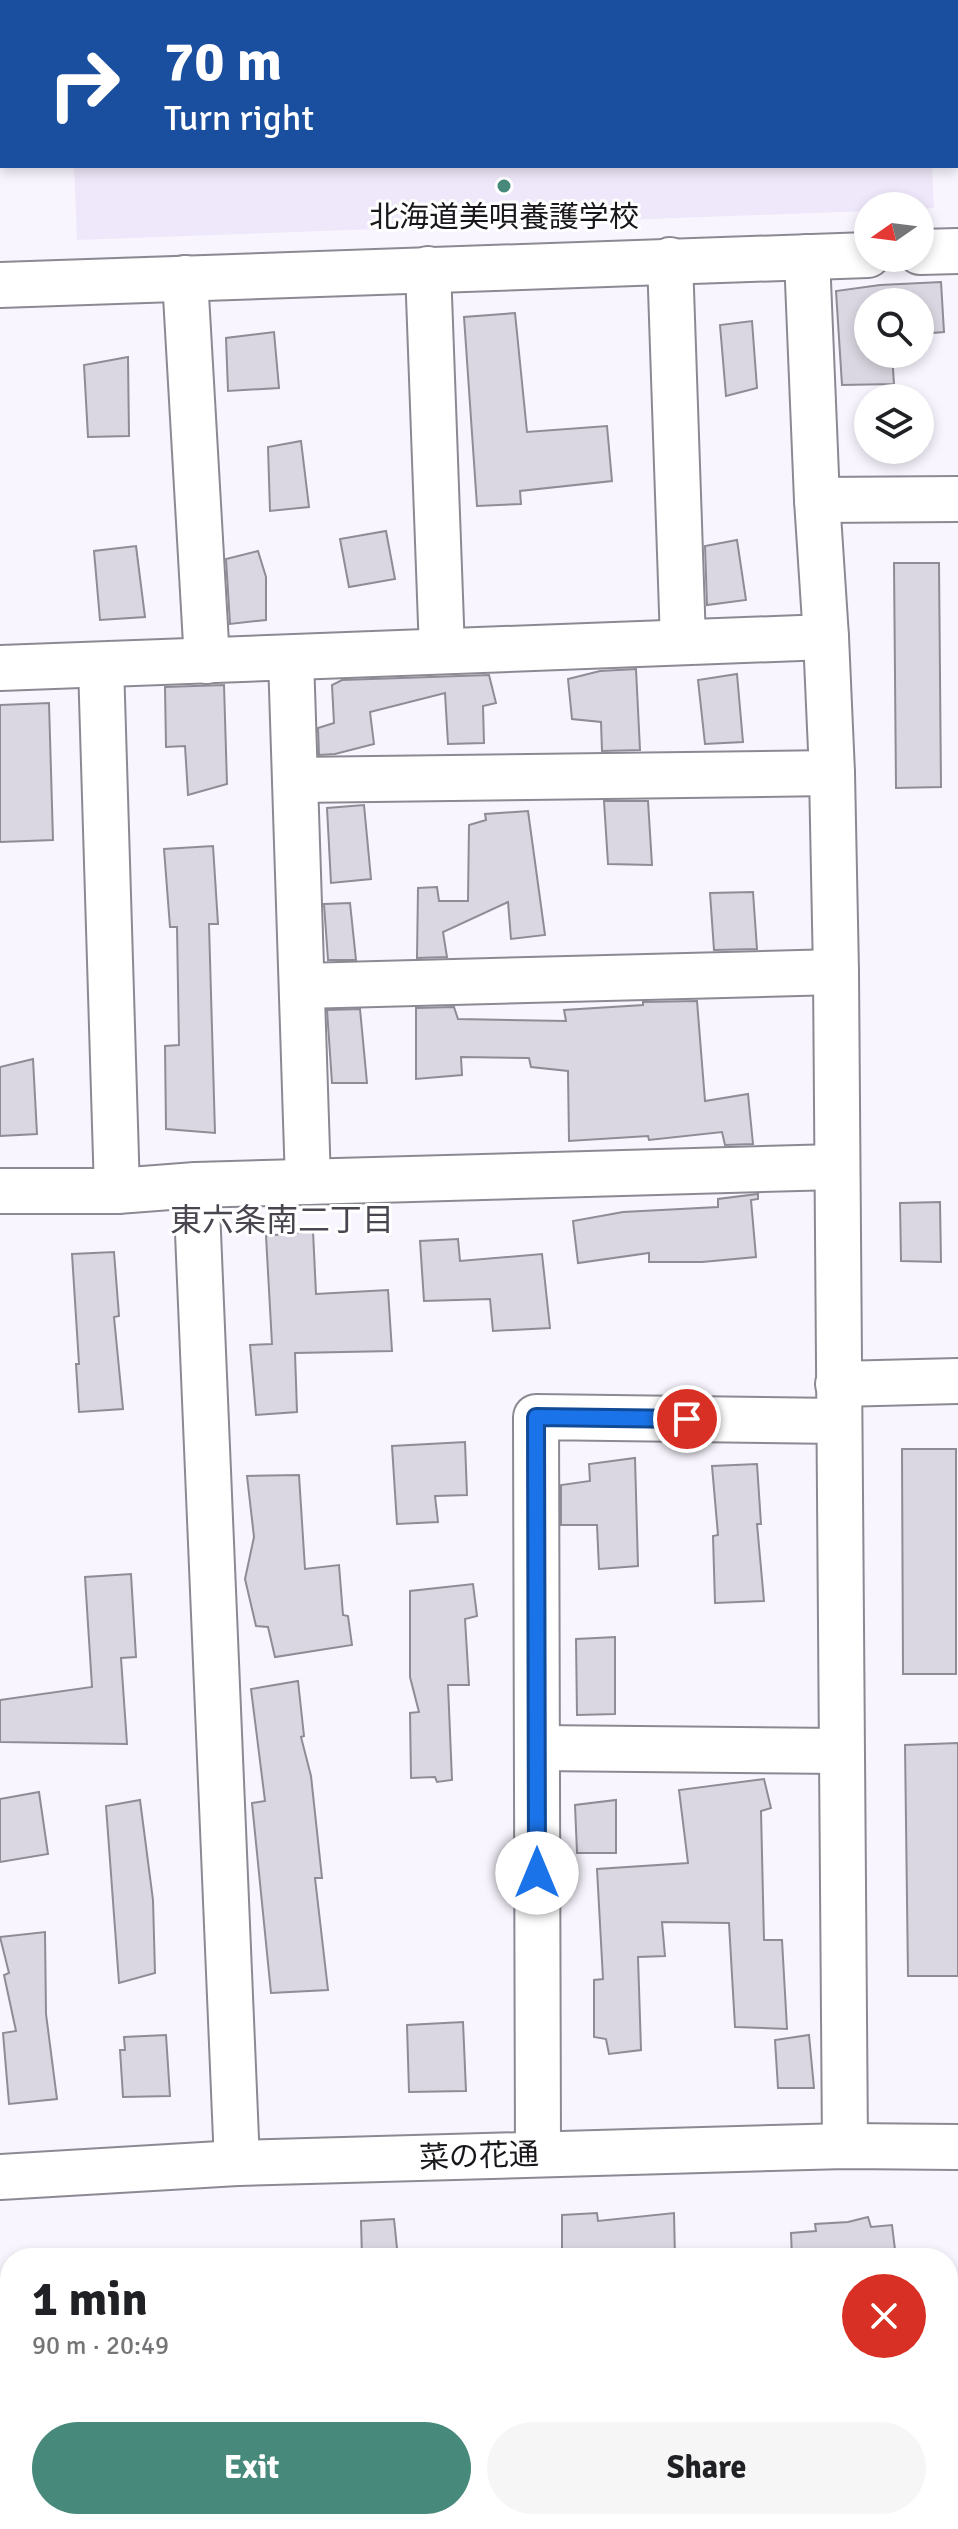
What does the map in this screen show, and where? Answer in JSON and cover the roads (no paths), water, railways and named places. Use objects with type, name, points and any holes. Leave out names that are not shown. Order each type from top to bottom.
[{"type":"street","points":[[934,252],[958,251]]},
{"type":"street","points":[[0,285],[854,255]]},
{"type":"street","points":[[807,257],[832,773],[845,2146]]},
{"type":"street","points":[[670,260],[683,641]]},
{"type":"street","points":[[428,269],[442,651]]},
{"type":"street","points":[[185,278],[207,661]]},
{"type":"street","points":[[817,500],[958,499]]},
{"type":"street","points":[[0,668],[826,637]]},
{"type":"street","points":[[291,658],[308,1182]]},
{"type":"street","points":[[101,665],[117,1191]]},
{"type":"street","points":[[295,780],[832,773]]},
{"type":"street","points":[[302,986],[836,972]]},
{"type":"street","points":[[0,1191],[117,1191],[196,1185],[836,1167]]},
{"type":"street","points":[[196,1185],[237,2163]]},
{"type":"street","points":[[538,2154],[536,1417],[839,1402],[958,1381]]},
{"type":"street","points":[[537,1748],[841,1751]]},
{"type":"street","name":"菜の花通","points":[[0,2177],[237,2163],[845,2146],[958,2147]]},
{"type":"place","name":"北海道美唄養護学校","points":[[504,186]]},
{"type":"district","name":"東六条南二丁目","points":[[282,1220]]}]
